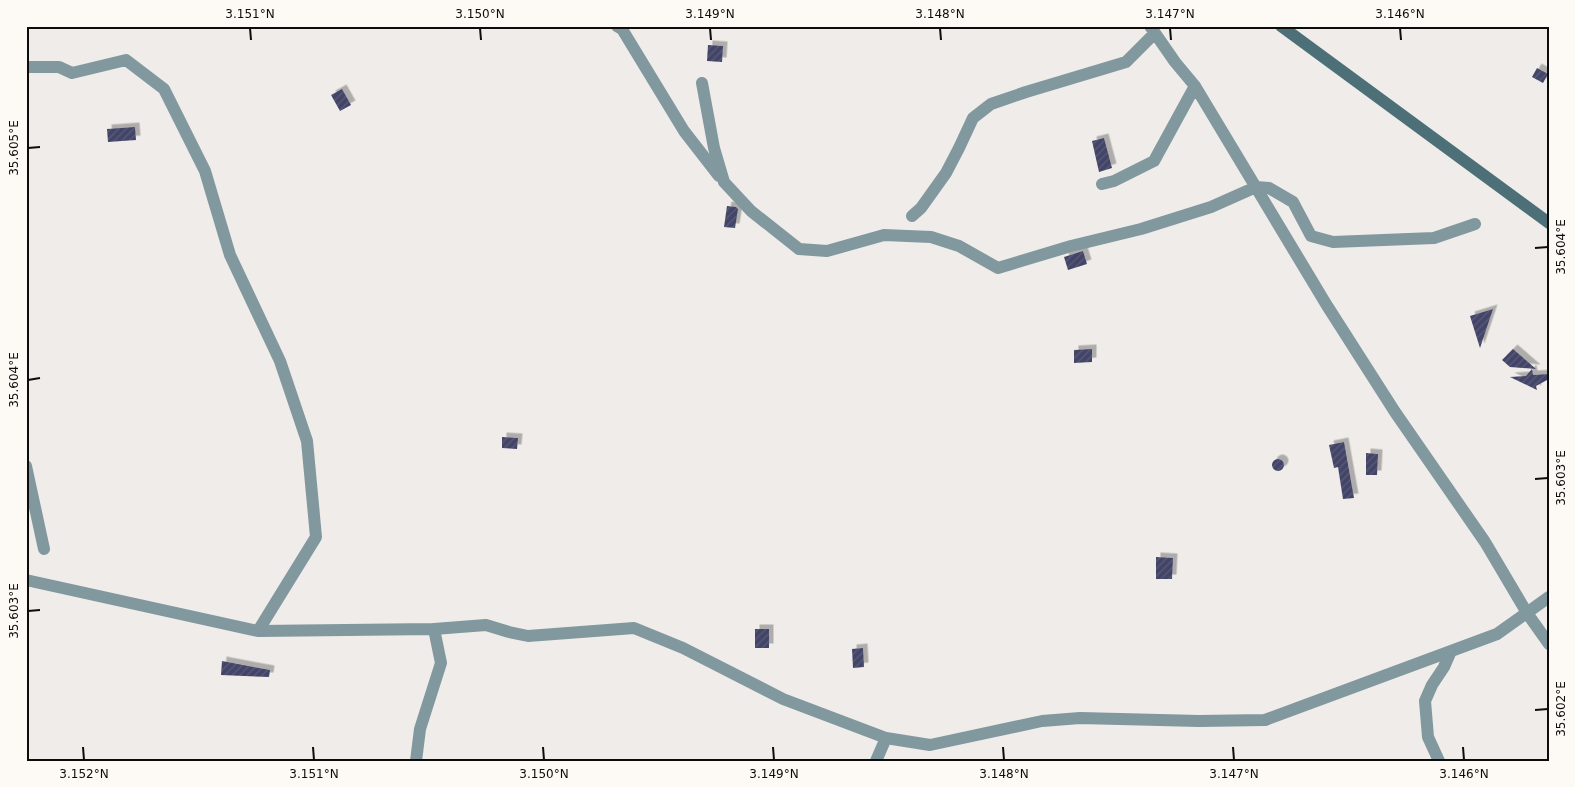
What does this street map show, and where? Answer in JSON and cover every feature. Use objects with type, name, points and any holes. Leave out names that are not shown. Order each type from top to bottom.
[{"type":"main road","points":[[1281,26],[1549,223]]},
{"type":"street","points":[[617,26],[622,29],[684,131],[724,182],[751,211],[799,249],[827,251],[884,235],[931,237],[959,246],[998,268],[1211,207],[1256,187],[1269,188],[1293,202],[1311,236],[1333,242],[1434,238],[1475,224]]},
{"type":"street","points":[[912,216],[921,208],[946,173],[973,118],[991,104],[1126,62],[1152,30],[1195,86],[1326,304],[1396,412],[1485,542],[1527,612],[1549,644]]},
{"type":"street","points":[[26,66],[58,67],[72,74],[126,60],[164,89],[205,171],[230,254],[280,361],[307,441],[316,537],[258,631]]},
{"type":"street","points":[[702,83],[714,148],[724,182]]},
{"type":"street","points":[[1102,184],[1114,181],[1154,160],[1195,86]]},
{"type":"street","points":[[26,466],[44,549]]},
{"type":"street","points":[[26,580],[258,631],[434,629],[486,625],[528,636],[634,628],[683,648],[782,698],[886,738],[930,745],[1042,721],[1080,718],[1199,721],[1265,720],[1496,634],[1549,597]]},
{"type":"street","points":[[416,761],[420,729],[441,662],[434,629]]},
{"type":"street","points":[[1439,761],[1428,737],[1425,701],[1451,651]]},
{"type":"street","points":[[876,761],[886,738]]},
{"type":"building","points":[[708,45],[723,46],[722,62],[707,61]]},
{"type":"building","points":[[1537,68],[1548,74],[1543,83],[1532,77]]},
{"type":"building","points":[[342,89],[351,105],[340,111],[331,95]]},
{"type":"building","points":[[135,127],[136,140],[108,142],[107,129]]},
{"type":"building","points":[[1104,138],[1112,168],[1099,172],[1092,141]]},
{"type":"building","points":[[727,206],[738,209],[735,228],[724,227]]},
{"type":"building","points":[[1083,251],[1087,264],[1068,270],[1064,257]]},
{"type":"building","points":[[1493,309],[1480,348],[1470,316]]},
{"type":"building","points":[[1092,349],[1092,362],[1074,363],[1074,350]]},
{"type":"building","points":[[1513,349],[1536,369],[1510,367],[1502,360]]},
{"type":"building","points":[[1532,369],[1533,375],[1549,374],[1549,379],[1536,386],[1537,390],[1510,377],[1526,376]]},
{"type":"building","points":[[502,437],[518,438],[517,449],[502,448]]},
{"type":"building","points":[[1344,442],[1354,498],[1343,499],[1338,467],[1334,468],[1329,445]]},
{"type":"building","points":[[1366,453],[1378,454],[1377,475],[1366,475]]},
{"type":"building","points":[[1278,459],[1284,465],[1278,471],[1272,465]]},
{"type":"building","points":[[1156,557],[1173,558],[1172,579],[1156,579]]},
{"type":"building","points":[[755,629],[769,629],[769,648],[755,648]]},
{"type":"building","points":[[863,648],[864,667],[853,668],[852,649]]},
{"type":"building","points":[[222,661],[270,670],[269,677],[221,675]]}]
